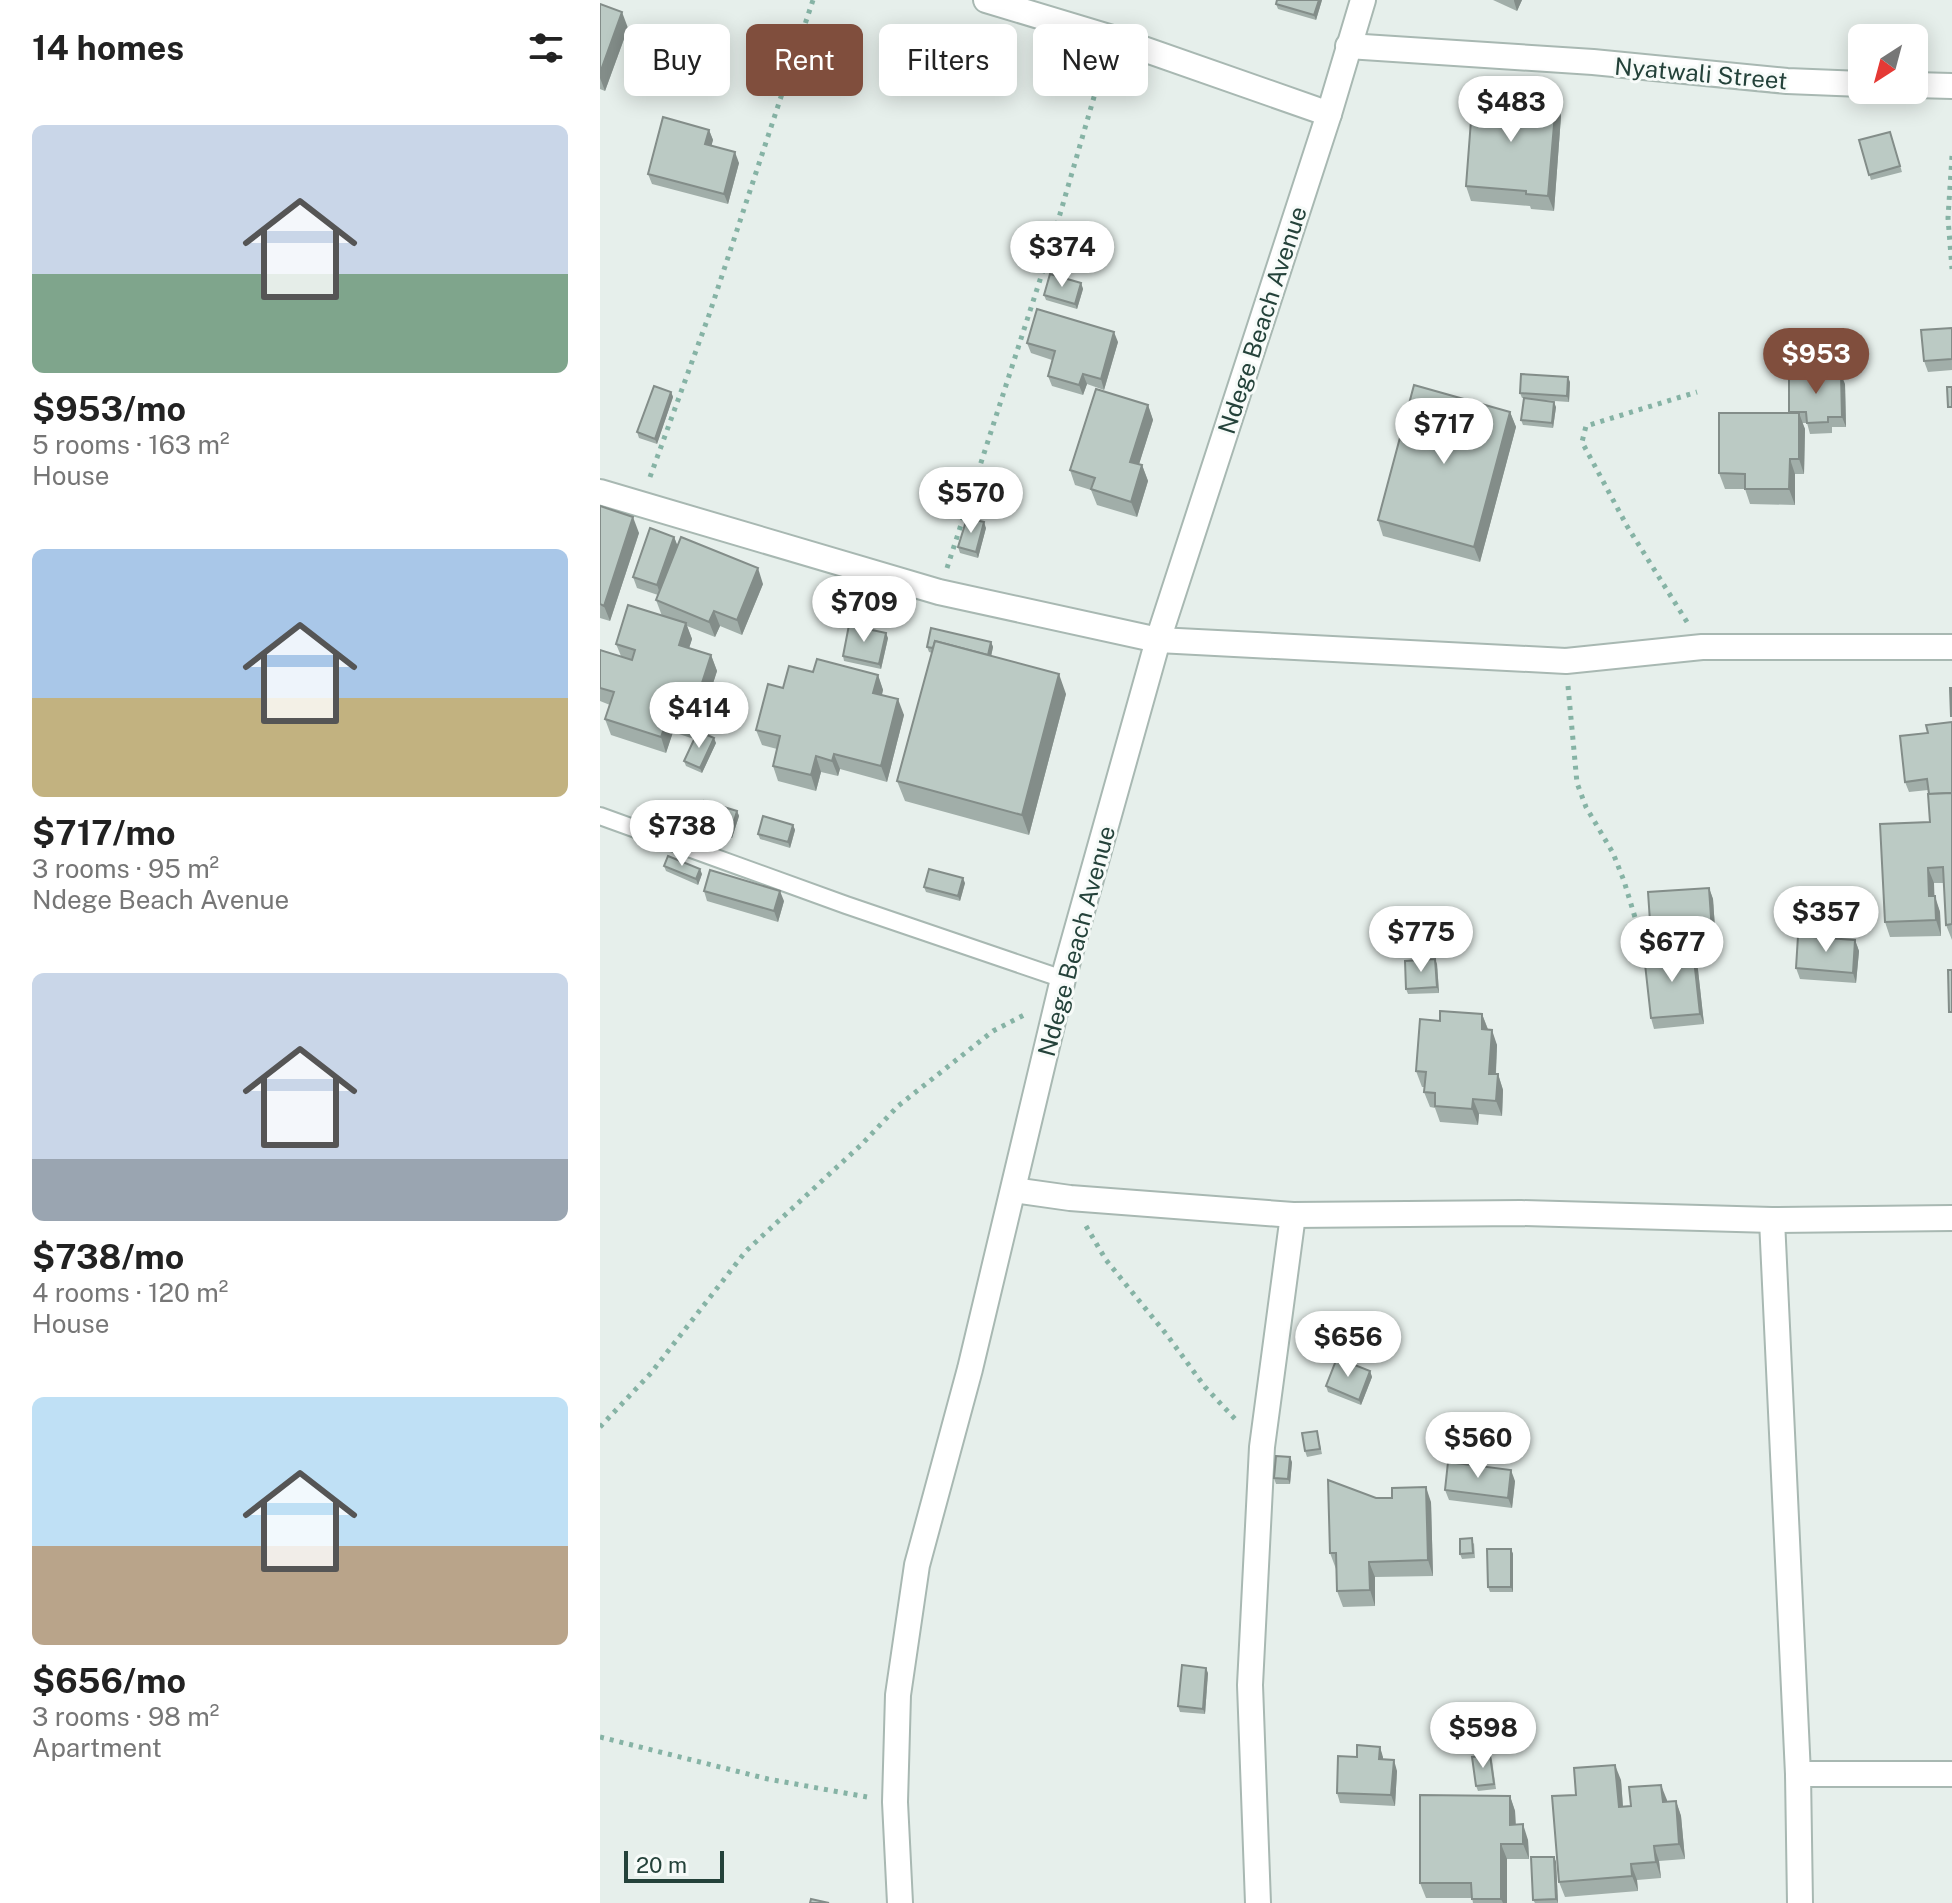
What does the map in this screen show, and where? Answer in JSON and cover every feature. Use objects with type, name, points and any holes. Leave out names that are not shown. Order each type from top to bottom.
[{"type":"street","points":[[986,0],[1066,24]]},
{"type":"street","name":"Ndege Beach Avenue","points":[[900,1903],[895,1802],[898,1695],[917,1565],[1014,1190],[1060,990],[1158,640],[1363,0]]},
{"type":"street","name":"Nyatwali Street","points":[[1348,46],[1502,55],[1787,81],[1848,83]]},
{"type":"street","points":[[1148,51],[1329,114]]},
{"type":"street","points":[[1928,85],[1952,86]]},
{"type":"street","points":[[600,492],[939,592],[1158,640],[1566,661],[1702,647],[1952,647]]},
{"type":"street","points":[[1014,1190],[1070,1198],[1293,1215],[1521,1213],[1772,1220],[1952,1218]]},
{"type":"street","points":[[1258,1903],[1250,1685],[1262,1447],[1293,1215]]},
{"type":"street","points":[[1772,1220],[1798,1774],[1800,1903]]},
{"type":"street","points":[[1798,1774],[1952,1774]]},
{"type":"lane","points":[[600,816],[846,905],[1060,990]]},
{"type":"path","points":[[640,504],[709,315],[813,0]]},
{"type":"path","points":[[939,592],[1049,252],[1095,96]]},
{"type":"path","points":[[1952,156],[1948,218],[1952,269]]},
{"type":"path","points":[[1697,392],[1586,426],[1582,442],[1627,526],[1702,647]]},
{"type":"path","points":[[1566,661],[1577,783],[1586,807],[1613,853],[1647,957]]},
{"type":"path","points":[[600,1427],[651,1373],[746,1251],[862,1144],[898,1106],[993,1031],[1060,990]]},
{"type":"path","points":[[1070,1198],[1106,1260],[1205,1387],[1262,1447]]},
{"type":"path","points":[[600,1737],[768,1779],[895,1802]]},
{"type":"building","points":[[1277,0],[1319,0],[1314,15],[1276,4]]},
{"type":"building","points":[[600,4],[622,12],[600,73]]},
{"type":"building","points":[[1473,94],[1556,101],[1548,196],[1466,186]]},
{"type":"building","points":[[663,117],[709,130],[705,144],[735,152],[724,194],[648,174]]},
{"type":"building","points":[[1890,132],[1900,166],[1869,175],[1859,140]]},
{"type":"building","points":[[1050,274],[1081,283],[1075,304],[1044,295]]},
{"type":"building","points":[[1037,309],[1114,332],[1101,379],[1083,374],[1079,385],[1048,376],[1055,351],[1027,343]]},
{"type":"building","points":[[1952,328],[1952,359],[1924,361],[1921,330]]},
{"type":"building","points":[[1800,342],[1847,344],[1847,359],[1800,358]]},
{"type":"building","points":[[1521,374],[1568,377],[1567,396],[1520,393]]},
{"type":"building","points":[[1841,374],[1842,417],[1828,417],[1828,422],[1807,423],[1806,412],[1789,412],[1789,375]]},
{"type":"building","points":[[1414,385],[1510,412],[1474,547],[1378,520]]},
{"type":"building","points":[[654,386],[671,392],[655,439],[637,432]]},
{"type":"building","points":[[1947,387],[1952,387],[1952,407],[1948,407]]},
{"type":"building","points":[[1096,389],[1148,405],[1130,462],[1142,465],[1131,502],[1091,489],[1095,478],[1070,470]]},
{"type":"building","points":[[1524,398],[1554,402],[1552,423],[1521,420]]},
{"type":"building","points":[[1719,413],[1799,413],[1799,459],[1790,459],[1789,489],[1745,489],[1745,474],[1719,473]]},
{"type":"building","points":[[600,506],[633,517],[604,606],[600,604]]},
{"type":"building","points":[[967,518],[984,522],[976,552],[958,547]]},
{"type":"building","points":[[650,528],[674,537],[657,585],[633,577]]},
{"type":"building","points":[[681,537],[758,568],[737,620],[714,611],[709,622],[656,600]]},
{"type":"building","points":[[628,605],[686,623],[679,645],[711,655],[689,723],[668,717],[661,737],[605,719],[614,692],[600,688],[600,650],[632,660],[635,650],[616,644]]},
{"type":"building","points":[[849,625],[886,633],[879,664],[843,656]]},
{"type":"building","points":[[931,628],[991,642],[988,655],[935,641],[933,648],[927,647]]},
{"type":"building","points":[[935,641],[1059,674],[1022,815],[897,781]]},
{"type":"building","points":[[817,659],[878,675],[873,693],[898,699],[881,766],[834,754],[832,761],[816,756],[811,775],[773,766],[780,736],[756,730],[768,684],[783,688],[789,666],[813,672]]},
{"type":"building","points":[[1952,688],[1952,716],[1951,716]]},
{"type":"building","points":[[1952,722],[1952,793],[1929,794],[1927,779],[1905,782],[1900,736],[1928,733],[1926,725]]},
{"type":"building","points":[[698,731],[714,738],[700,768],[684,761]]},
{"type":"building","points":[[1952,793],[1952,924],[1946,925],[1943,867],[1928,868],[1929,896],[1935,896],[1936,920],[1885,922],[1880,824],[1930,822],[1928,794]]},
{"type":"building","points":[[704,801],[737,811],[731,832],[698,823]]},
{"type":"building","points":[[763,816],[793,825],[788,842],[758,834]]},
{"type":"building","points":[[668,856],[700,869],[696,879],[664,866]]},
{"type":"building","points":[[929,869],[963,878],[958,896],[924,887]]},
{"type":"building","points":[[710,870],[780,891],[774,911],[704,891]]},
{"type":"building","points":[[1709,888],[1712,932],[1651,936],[1648,892]]},
{"type":"building","points":[[1798,936],[1855,940],[1853,973],[1796,968]]},
{"type":"building","points":[[1693,950],[1700,1014],[1651,1018],[1644,955]]},
{"type":"building","points":[[1435,959],[1437,987],[1406,989],[1405,961]]},
{"type":"building","points":[[1948,970],[1952,970],[1952,1012],[1949,1012]]},
{"type":"building","points":[[1440,1011],[1482,1014],[1482,1029],[1492,1030],[1489,1074],[1498,1074],[1496,1101],[1473,1099],[1472,1109],[1435,1106],[1435,1093],[1424,1092],[1426,1072],[1416,1071],[1420,1019],[1440,1021]]},
{"type":"building","points":[[1337,1358],[1370,1371],[1359,1400],[1326,1386]]},
{"type":"building","points":[[1317,1431],[1320,1449],[1305,1451],[1302,1433]]},
{"type":"building","points":[[1276,1456],[1290,1457],[1288,1479],[1274,1478]]},
{"type":"building","points":[[1448,1462],[1511,1470],[1508,1498],[1445,1490]]},
{"type":"building","points":[[1328,1480],[1376,1498],[1392,1498],[1392,1488],[1426,1487],[1428,1560],[1369,1562],[1370,1590],[1337,1591],[1336,1553],[1330,1553]]},
{"type":"building","points":[[1472,1538],[1473,1553],[1460,1554],[1460,1539]]},
{"type":"building","points":[[1487,1549],[1511,1549],[1511,1587],[1488,1587]]},
{"type":"building","points":[[1182,1665],[1206,1668],[1203,1709],[1178,1706]]},
{"type":"building","points":[[1357,1745],[1380,1747],[1379,1759],[1394,1760],[1391,1795],[1337,1793],[1338,1756],[1357,1757]]},
{"type":"building","points":[[1490,1755],[1494,1784],[1476,1786],[1472,1757]]},
{"type":"building","points":[[1615,1765],[1619,1807],[1631,1806],[1629,1787],[1661,1785],[1663,1802],[1676,1801],[1679,1844],[1654,1846],[1656,1862],[1631,1864],[1632,1876],[1559,1882],[1552,1796],[1576,1795],[1574,1768]]},
{"type":"building","points":[[1420,1795],[1510,1796],[1510,1825],[1523,1824],[1523,1844],[1501,1844],[1501,1899],[1472,1899],[1471,1883],[1420,1883]]},
{"type":"building","points":[[1531,1857],[1554,1857],[1556,1899],[1533,1900]]}]
